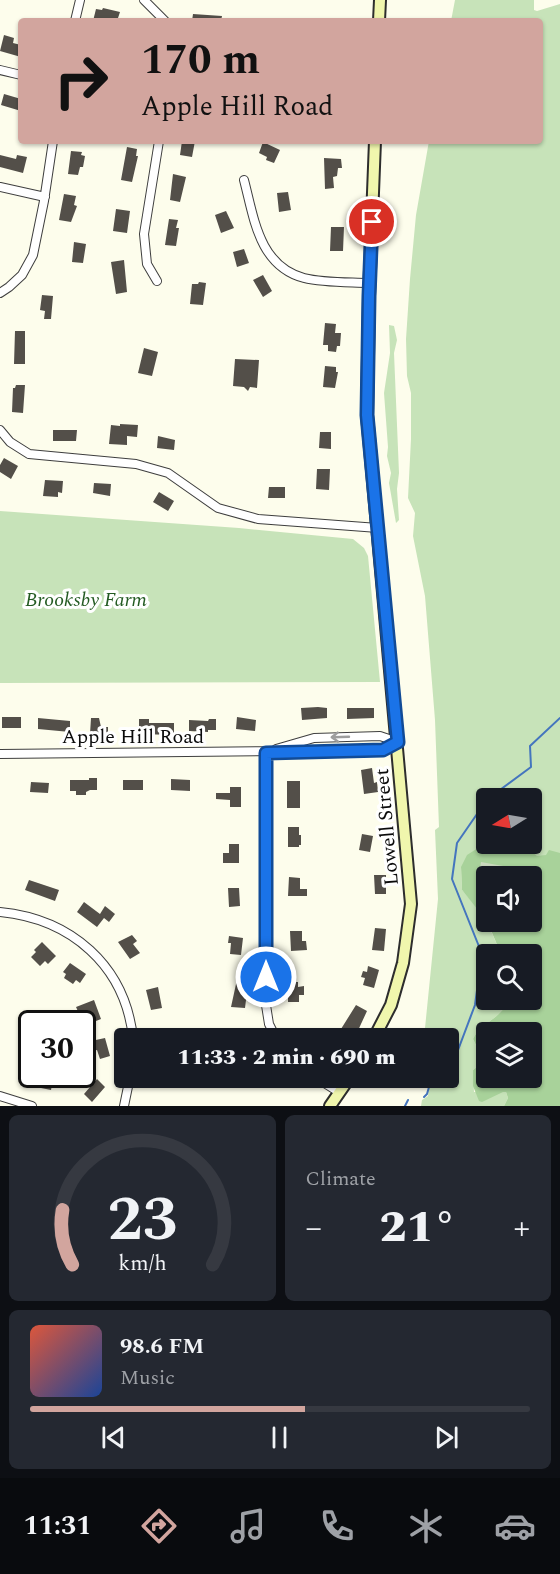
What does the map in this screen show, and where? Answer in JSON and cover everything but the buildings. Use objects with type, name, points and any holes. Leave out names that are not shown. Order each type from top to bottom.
[{"type":"main road","points":[[378,18],[380,0]]},
{"type":"main road","name":"Lowell Street","points":[[375,144],[369,283],[367,415],[411,904],[403,963],[391,1005],[379,1028]]},
{"type":"main road","points":[[330,1106],[342,1088]]},
{"type":"street","points":[[76,18],[80,0]]},
{"type":"street","points":[[144,0],[162,18]]},
{"type":"street","points":[[0,70],[18,74]]},
{"type":"street","points":[[0,293],[22,275],[33,255],[53,144]]},
{"type":"street","points":[[157,281],[147,264],[144,234],[159,144]]},
{"type":"street","points":[[244,180],[260,238],[275,262],[293,274],[305,278],[369,283]]},
{"type":"street","points":[[0,187],[45,196]]},
{"type":"street","points":[[0,430],[10,442],[29,454],[136,464],[168,473],[218,507],[258,519],[378,528]]},
{"type":"street","name":"Apple Hill Road","points":[[266,753],[314,738],[380,736],[398,742]]},
{"type":"street","name":"Apple Hill Road","points":[[0,754],[383,750],[398,742]]},
{"type":"street","points":[[266,753],[266,999],[271,1028]]},
{"type":"street","points":[[0,912],[45,921],[86,945],[105,966],[120,990],[127,1007],[131,1028]]},
{"type":"street","points":[[124,1106],[128,1088]]},
{"type":"street","points":[[333,1088],[339,1092]]},
{"type":"street","points":[[0,1096],[17,1104],[32,1106]]},
{"type":"green space","points":[[455,0],[534,0],[534,10],[537,11],[560,4],[560,876],[542,874],[542,866],[461,867],[462,890],[476,906],[476,932],[491,932],[497,944],[476,944],[476,1010],[502,1010],[488,1022],[476,1022],[476,1034],[473,1039],[476,1045],[476,1068],[473,1070],[474,1092],[506,1092],[508,1098],[504,1106],[421,1106],[422,1100],[428,1096],[429,1088],[459,1088],[459,1028],[425,1028],[438,899],[435,830],[439,827],[435,720],[425,596],[413,536],[415,513],[408,498],[411,393],[407,376],[406,339],[416,215],[428,144],[543,144],[543,18],[452,18]]},
{"type":"green space","points":[[389,325],[394,326],[397,340],[394,353],[399,520],[396,523],[389,483],[391,473],[387,456],[384,393],[390,353]]},
{"type":"green space","name":"Brooksby Farm","points":[[0,511],[239,528],[353,539],[364,548],[368,556],[380,682],[0,683]]},
{"type":"green space","points":[[476,849],[476,854],[534,854],[537,856],[546,855],[549,850],[560,853],[560,1106],[504,1106],[508,1098],[506,1092],[482,1102],[479,1101],[473,1086],[473,1070],[476,1068],[476,1088],[542,1088],[542,1022],[488,1022],[502,1010],[542,1010],[542,944],[497,944],[492,932],[542,932],[542,866],[476,866],[476,908],[462,890],[461,867],[467,855]]},
{"type":"green space","points":[[481,862],[503,866],[480,866]]},
{"type":"waterway","points":[[503,788],[531,767],[530,746],[560,718]]},
{"type":"waterway","points":[[459,1047],[475,1005],[482,954],[452,879],[457,843],[476,815]]},
{"type":"waterway","points":[[424,1097],[429,1088]]},
{"type":"waterway","points":[[405,1106],[408,1100]]},
{"type":"route","points":[[266,977],[266,753],[383,750],[398,742],[367,415],[372,222]]}]
